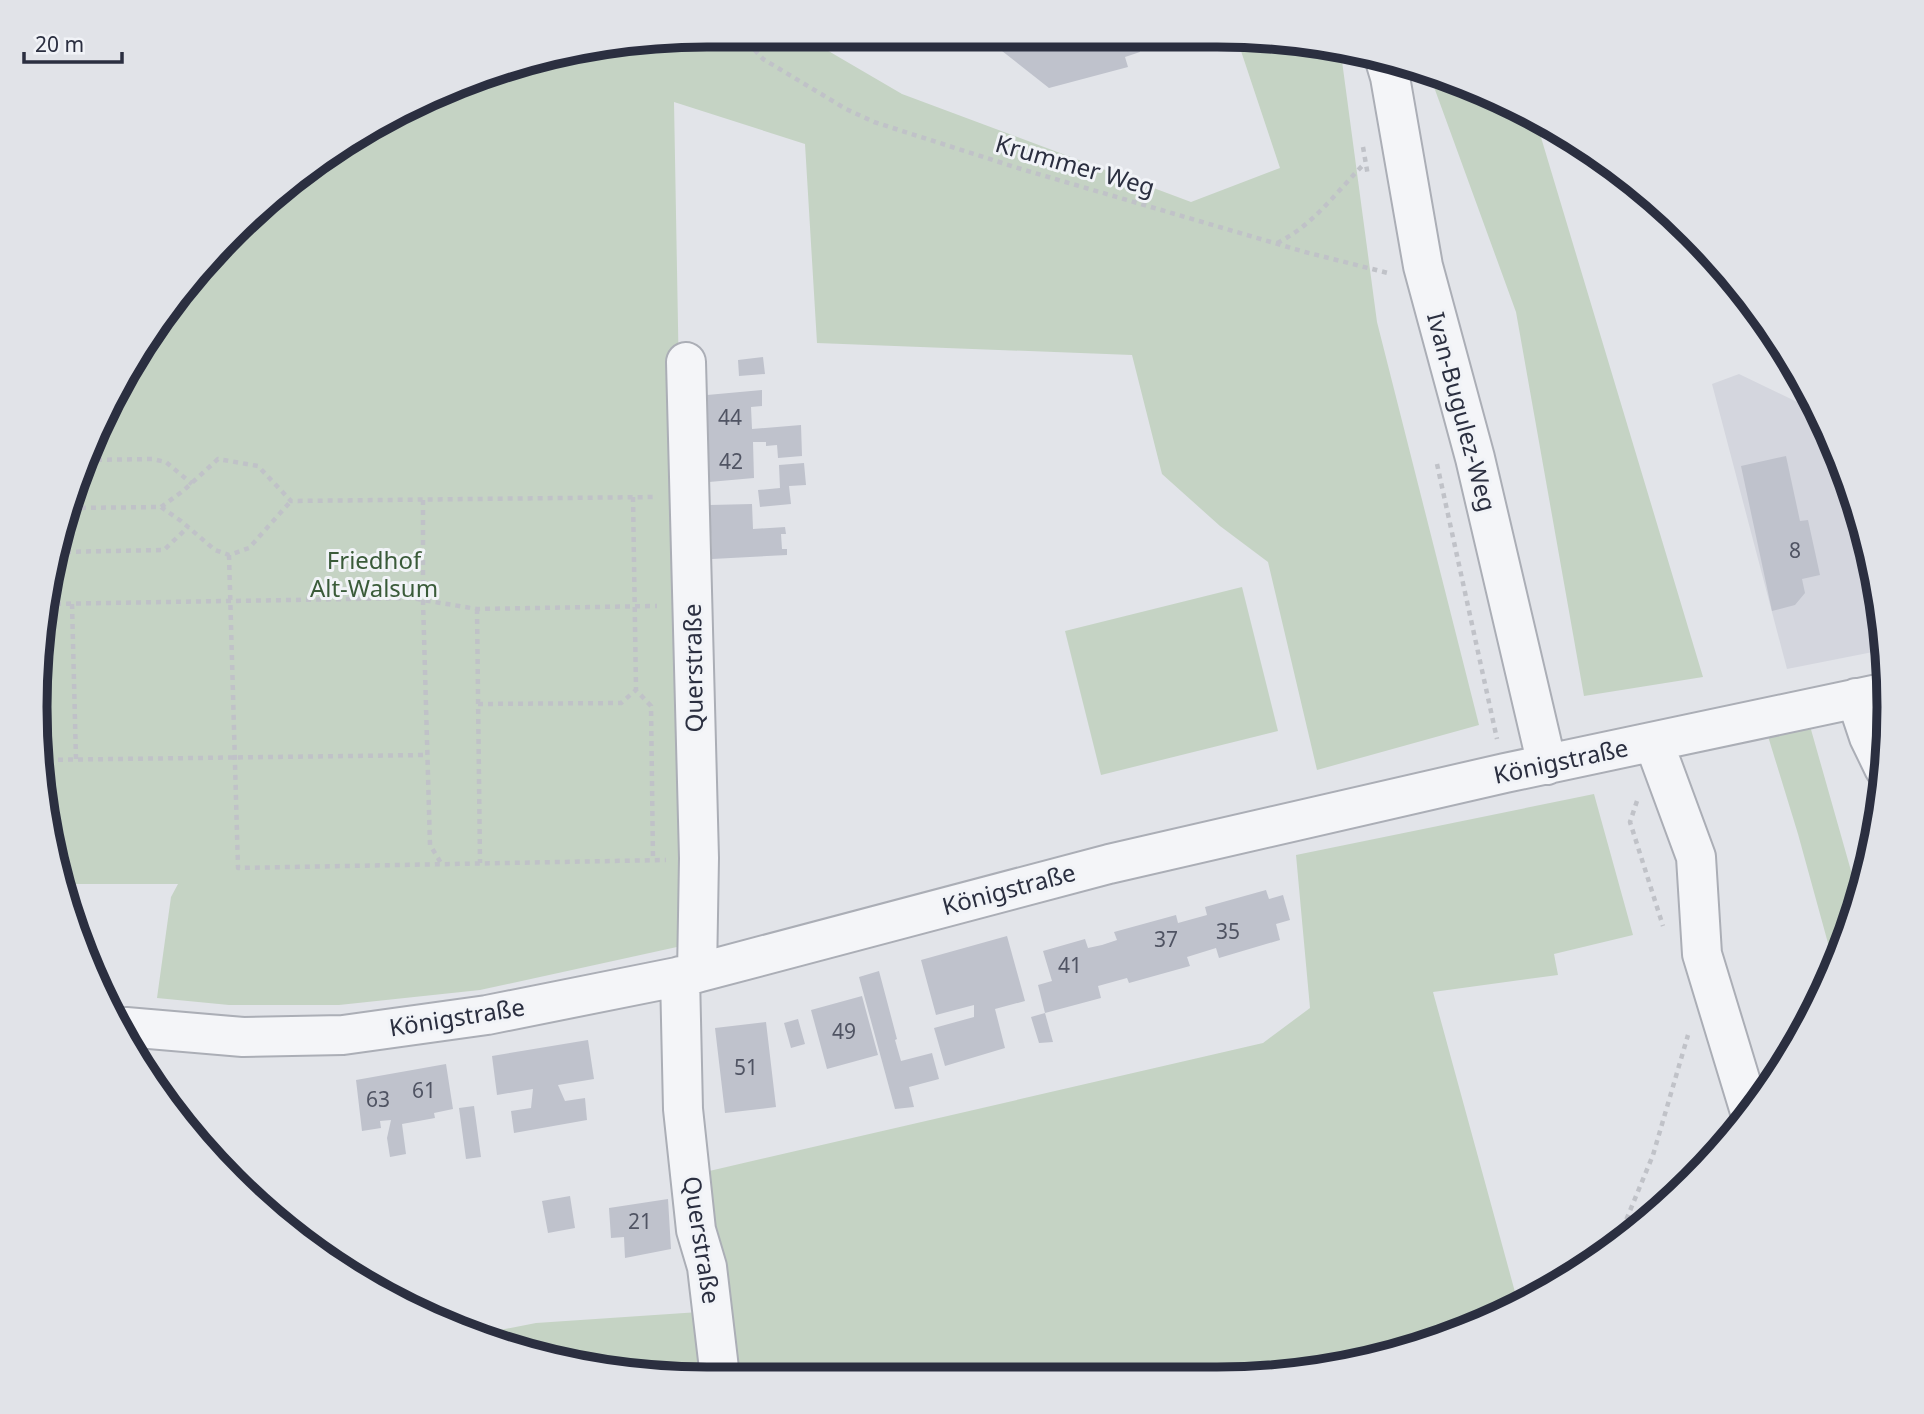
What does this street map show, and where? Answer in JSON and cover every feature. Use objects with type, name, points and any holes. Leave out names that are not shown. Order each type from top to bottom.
[{"type":"street","name":"Ivan-Bugulez-Weg","points":[[1386,70],[1423,266],[1475,458],[1548,765]]},
{"type":"street","name":"Querstraße","points":[[686,362],[699,858],[689,974],[682,1109],[696,1230],[707,1267],[719,1367]]},
{"type":"street","name":"Königstraße","points":[[131,1027],[243,1037],[343,1035],[487,1015],[689,974],[1109,864],[1871,695]]},
{"type":"street","points":[[1871,695],[1869,737],[1875,749]]},
{"type":"street","points":[[1654,743],[1696,857],[1702,954],[1746,1100]]},
{"type":"path","name":"Krummer Weg","points":[[752,47],[763,59],[846,109],[874,122],[1021,169],[1390,274],[1423,266]]},
{"type":"path","points":[[1276,243],[1301,230],[1365,163]]},
{"type":"path","points":[[95,460],[152,459],[166,462],[192,484]]},
{"type":"path","points":[[78,508],[161,507],[192,484],[218,459],[258,466],[291,501]]},
{"type":"path","points":[[633,497],[636,690],[651,706],[653,860]]},
{"type":"path","points":[[161,507],[215,551],[229,555],[249,548],[291,501],[690,497]]},
{"type":"path","points":[[423,499],[422,601],[430,845],[442,864]]},
{"type":"path","points":[[66,552],[164,551],[188,527]]},
{"type":"path","points":[[229,555],[238,868],[699,858]]},
{"type":"path","points":[[56,604],[411,598],[477,609],[693,605]]},
{"type":"path","points":[[72,604],[76,759]]},
{"type":"path","points":[[477,609],[480,863]]},
{"type":"path","points":[[478,705],[621,703],[636,690]]},
{"type":"path","points":[[50,760],[427,755]]},
{"type":"path","points":[[1638,796],[1630,822],[1665,933]]},
{"type":"path","points":[[1624,1226],[1653,1155],[1688,1034]]},
{"type":"shaded area","points":[[1739,374],[1803,405],[1827,455],[1854,536],[1864,578],[1874,652],[1787,669],[1712,384]]},
{"type":"green space","name":"Friedhof Alt-Walsum","points":[[822,47],[902,94],[1191,202],[1280,168],[1240,48],[1341,59],[1377,322],[1479,725],[1317,770],[1268,562],[1220,526],[1162,474],[1132,355],[817,343],[805,144],[674,102],[688,884],[686,945],[480,990],[339,1005],[229,1005],[157,998],[171,897],[178,884],[72,884],[53,793],[47,707],[53,621],[60,578],[82,495],[97,455],[115,415],[158,340],[211,272],[240,240],[272,211],[340,158],[415,115],[455,97],[495,82],[578,60],[664,49]]},
{"type":"green space","points":[[1433,83],[1509,115],[1539,132],[1703,677],[1584,696],[1516,312]]},
{"type":"green space","points":[[1242,587],[1278,731],[1101,775],[1065,631]]},
{"type":"green space","points":[[1810,726],[1854,880],[1830,951],[1798,834],[1767,733]]},
{"type":"green space","points":[[1594,794],[1633,935],[1554,954],[1558,975],[1433,992],[1516,1295],[1469,1317],[1388,1344],[1303,1361],[1217,1367],[664,1365],[578,1354],[493,1331],[536,1323],[729,1310],[705,1172],[1263,1043],[1310,1008],[1296,855]]},
{"type":"building","points":[[997,47],[1139,47],[1140,52],[1125,57],[1128,67],[1049,88]]},
{"type":"building","points":[[763,357],[765,374],[739,376],[738,360]]},
{"type":"building","points":[[762,390],[762,406],[751,407],[752,429],[801,425],[802,456],[778,458],[777,445],[766,446],[766,442],[753,442],[754,478],[709,482],[707,395]]},
{"type":"building","points":[[1786,456],[1800,521],[1808,520],[1820,575],[1802,579],[1805,593],[1795,605],[1772,611],[1741,466]]},
{"type":"building","points":[[804,463],[806,485],[789,486],[791,504],[760,507],[758,490],[780,488],[779,465]]},
{"type":"building","points":[[752,504],[753,529],[785,527],[786,534],[781,534],[782,549],[787,549],[787,555],[712,559],[710,505]]},
{"type":"building","points":[[1266,890],[1269,899],[1283,895],[1290,920],[1276,924],[1280,940],[1219,958],[1216,948],[1187,957],[1190,966],[1129,983],[1127,978],[1098,986],[1101,998],[1045,1013],[1038,985],[1052,981],[1043,951],[1085,939],[1088,948],[1102,945],[1117,940],[1114,932],[1176,915],[1178,923],[1207,915],[1205,907]]},
{"type":"building","points":[[1007,936],[1025,1001],[995,1009],[1005,1048],[945,1066],[934,1028],[974,1017],[974,1005],[936,1015],[921,960]]},
{"type":"building","points":[[879,971],[901,1061],[932,1053],[939,1079],[909,1087],[914,1107],[895,1109],[859,977]]},
{"type":"building","points":[[862,996],[878,1055],[827,1069],[811,1010]]},
{"type":"building","points":[[1045,1013],[1053,1042],[1039,1043],[1031,1017]]},
{"type":"building","points":[[798,1019],[805,1044],[791,1048],[784,1023]]},
{"type":"building","points":[[766,1022],[776,1107],[725,1113],[715,1028]]},
{"type":"building","points":[[588,1040],[594,1079],[558,1085],[565,1101],[585,1098],[587,1120],[514,1133],[511,1111],[531,1108],[533,1089],[497,1095],[492,1056]]},
{"type":"building","points":[[446,1064],[453,1109],[434,1113],[435,1118],[402,1124],[406,1154],[390,1157],[387,1138],[391,1120],[380,1121],[381,1128],[362,1131],[356,1080]]},
{"type":"building","points":[[474,1106],[481,1157],[466,1159],[459,1108]]},
{"type":"building","points":[[570,1196],[575,1228],[548,1233],[542,1201]]},
{"type":"building","points":[[668,1199],[671,1249],[625,1258],[624,1237],[611,1238],[609,1208]]}]
